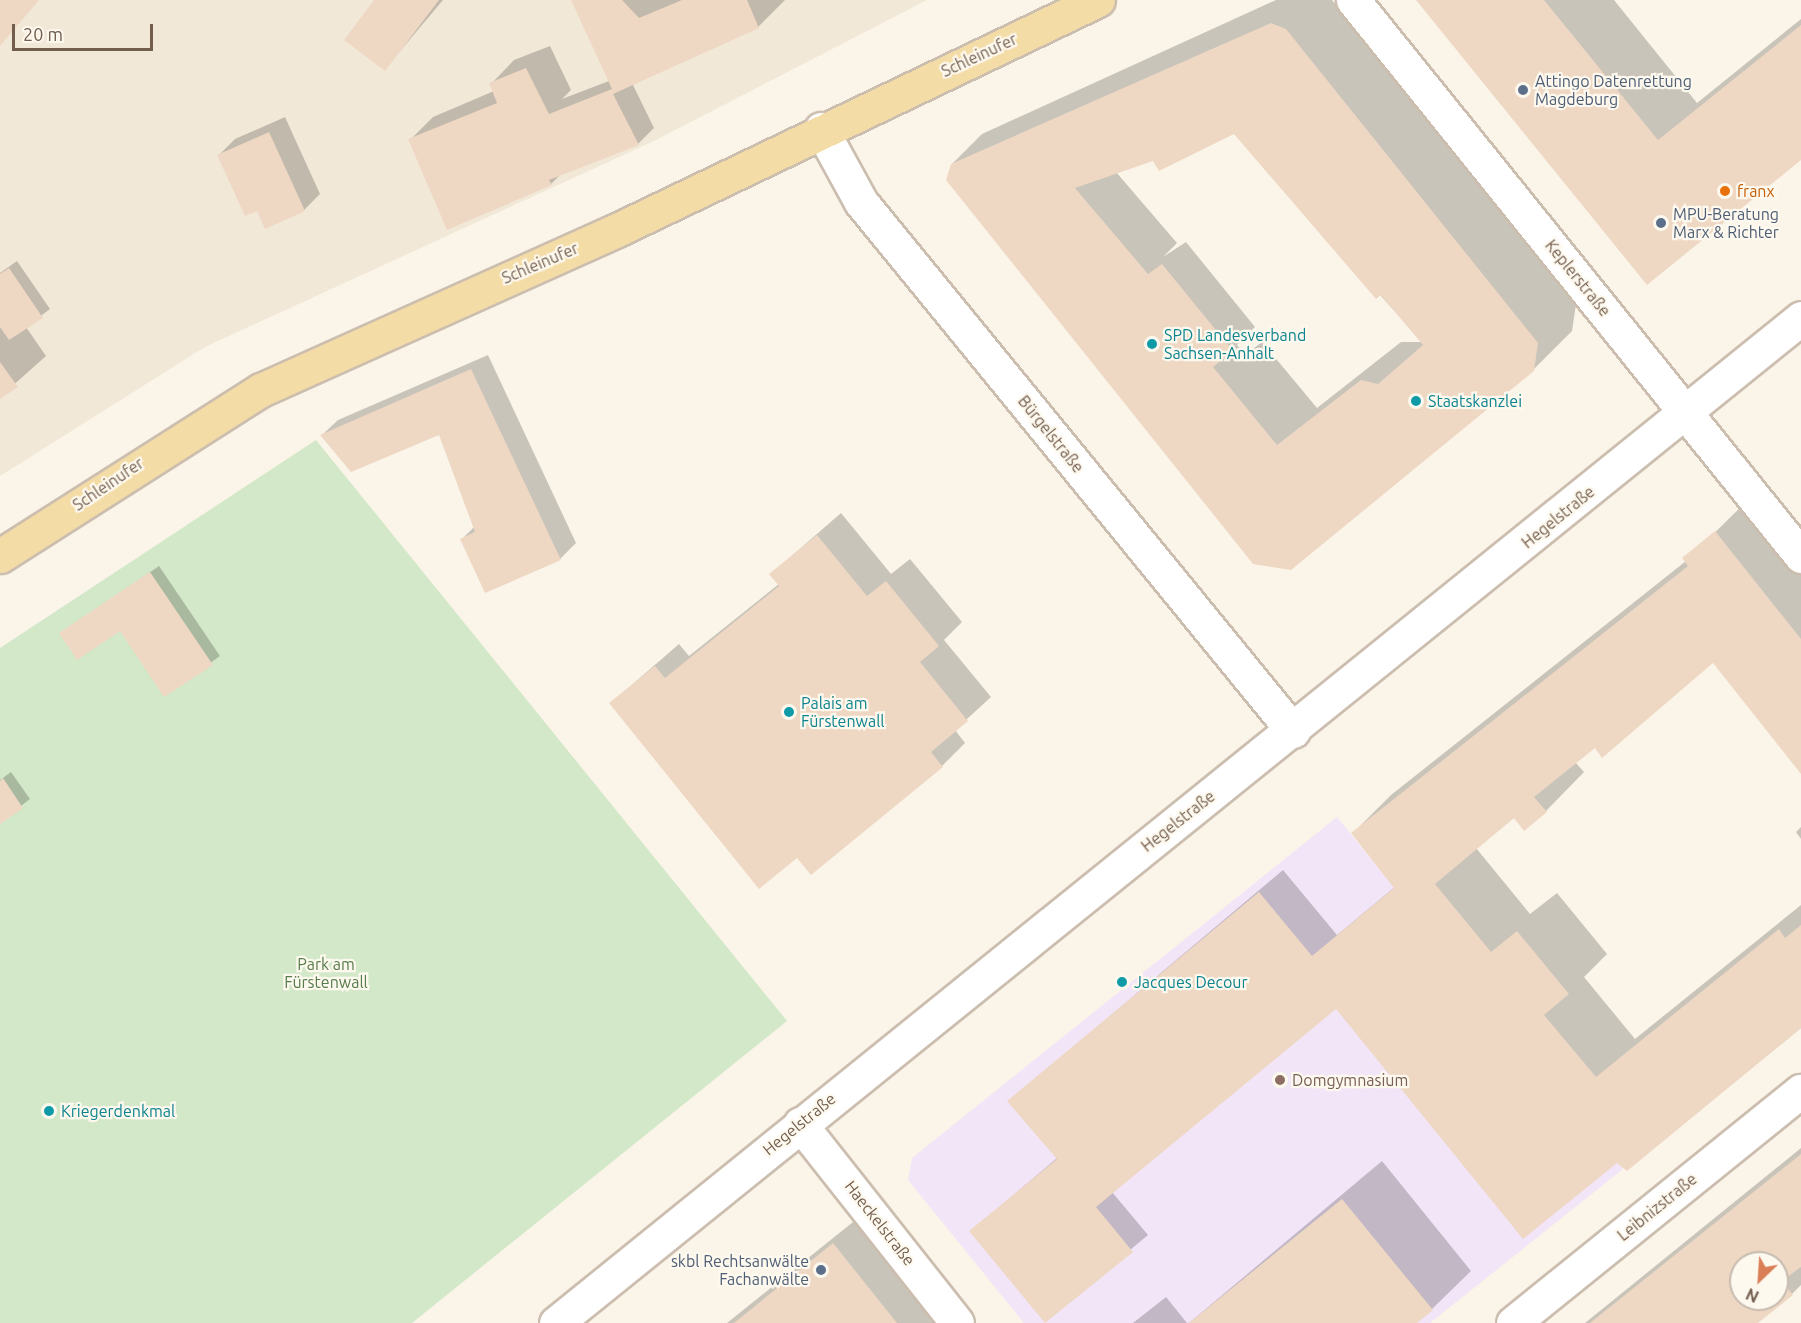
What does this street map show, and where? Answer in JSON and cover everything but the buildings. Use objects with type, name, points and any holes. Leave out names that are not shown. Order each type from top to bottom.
[{"type":"main road","name":"Schleinufer","points":[[0,556],[261,390],[617,230],[821,129],[1098,0]]},
{"type":"street","name":"Keplerstraße","points":[[1353,0],[1801,556]]},
{"type":"street","name":"Bürgelstraße","points":[[821,129],[861,202],[1293,731]]},
{"type":"street","name":"Hegelstraße","points":[[555,1323],[800,1124],[1293,731],[1801,318]]},
{"type":"street","name":"Leibnizstraße","points":[[1513,1323],[1801,1091]]},
{"type":"street","name":"Haeckelstraße","points":[[800,1124],[957,1323]]},
{"type":"shaded area","points":[[0,0],[927,0],[654,141],[205,347],[0,476]]},
{"type":"shaded area","name":"Domgymnasium","points":[[1337,817],[1623,1169],[1430,1323],[1024,1323],[908,1180],[912,1158]]},
{"type":"green space","name":"Park am Fürstenwall","points":[[316,440],[787,1021],[412,1323],[0,1323],[0,648]]},
{"type":"place","name":"Attingo Datenrettung Magdeburg","points":[[1523,90]]},
{"type":"place","name":"franx","points":[[1725,191]]},
{"type":"place","name":"MPU-Beratung Marx & Richter","points":[[1661,223]]},
{"type":"place","name":"SPD Landesverband Sachsen-Anhalt","points":[[1152,344]]},
{"type":"place","name":"Staatskanzlei","points":[[1416,401]]},
{"type":"place","name":"Palais am Fürstenwall","points":[[789,712]]},
{"type":"place","name":"Jacques Decour","points":[[1122,982]]},
{"type":"place","name":"Domgymnasium","points":[[1280,1080]]},
{"type":"place","name":"Kriegerdenkmal","points":[[49,1111]]},
{"type":"place","name":"skbl Rechtsanwälte Fachanwälte","points":[[821,1270]]}]
